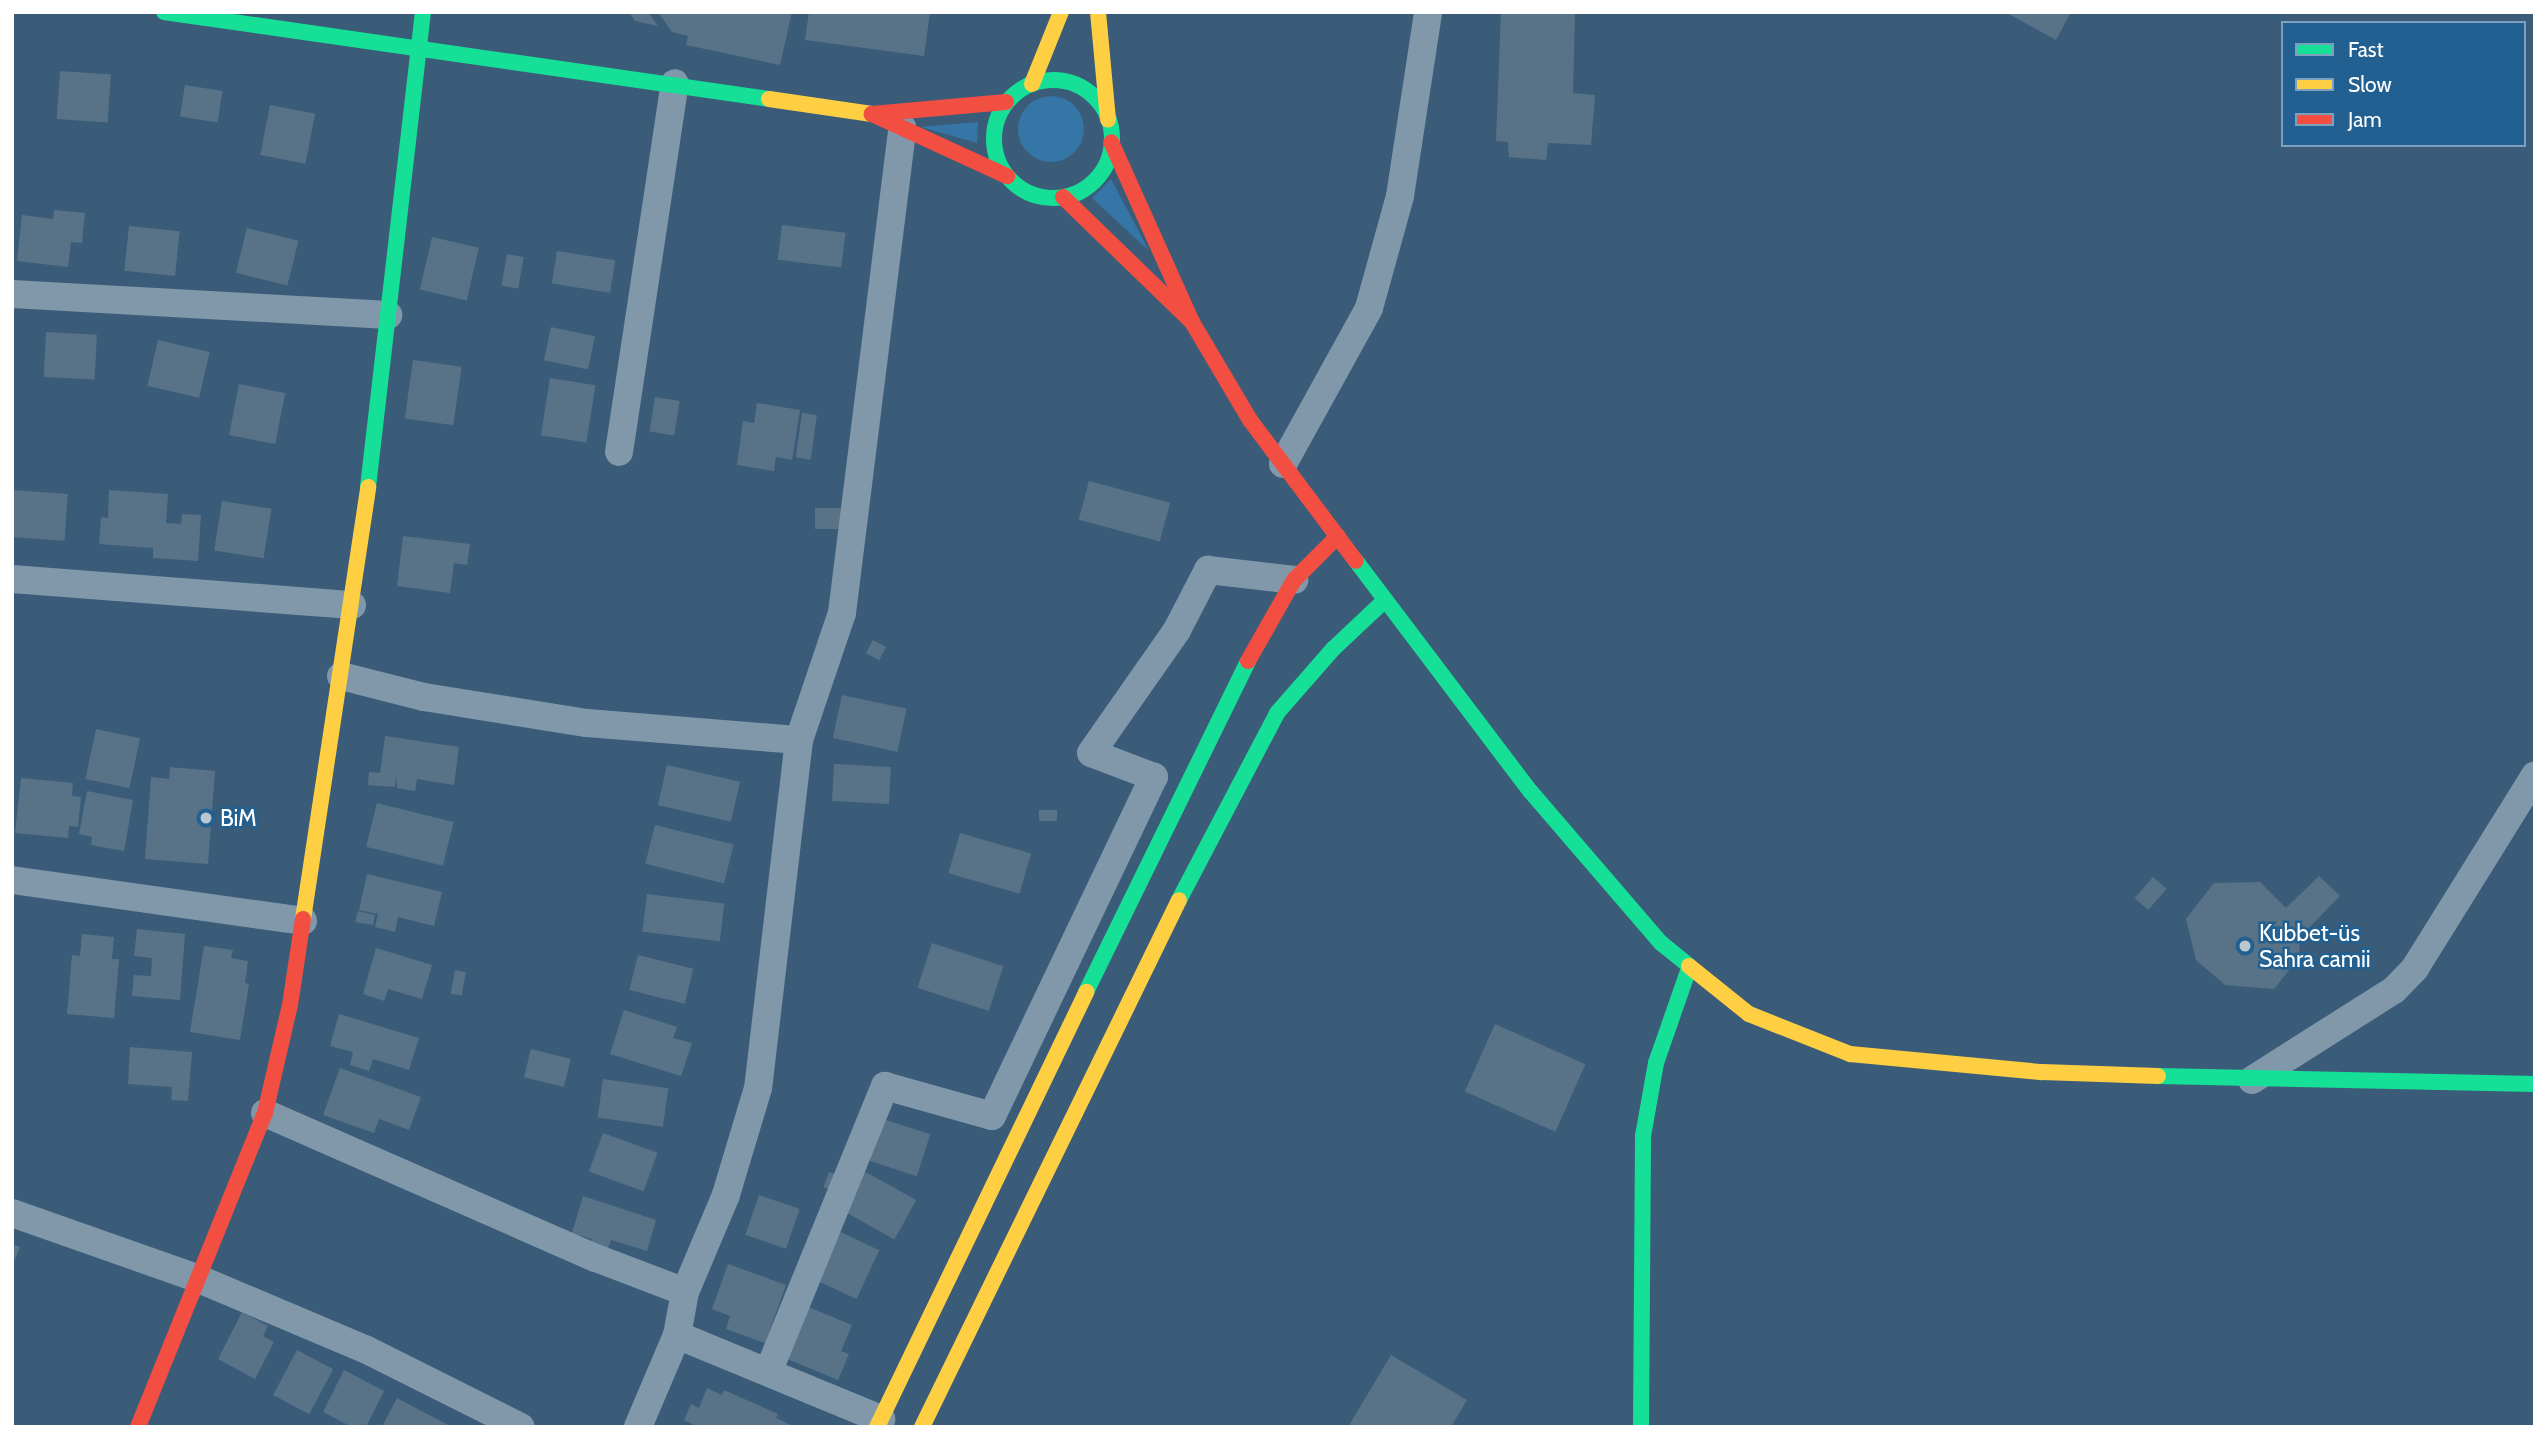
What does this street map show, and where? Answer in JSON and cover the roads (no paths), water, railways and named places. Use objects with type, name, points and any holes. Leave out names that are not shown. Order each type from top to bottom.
[{"type":"main road","points":[[164,12],[675,83],[872,114],[1006,103],[1032,84],[1058,80],[1077,85],[1093,95],[1108,120]]},
{"type":"main road","points":[[138,1427],[265,1113],[303,920],[352,605],[423,12]]},
{"type":"main road","points":[[1032,84],[1061,12]]},
{"type":"main road","points":[[1098,12],[1111,142],[1192,322],[1250,420],[1531,792],[1661,943],[1749,1014],[1850,1054],[2042,1072],[2252,1080],[2535,1084]]},
{"type":"main road","points":[[1006,103],[993,139],[1007,176]]},
{"type":"main road","points":[[872,114],[1007,176],[1040,196],[1063,197],[1094,181],[1105,166],[1111,142]]},
{"type":"main road","points":[[1063,197],[1192,322]]},
{"type":"main road","points":[[879,1423],[1236,682],[1294,580],[1338,536]]},
{"type":"main road","points":[[922,1427],[1166,925],[1277,713],[1333,649],[1385,600]]},
{"type":"main road","points":[[1641,1427],[1639,1209],[1643,1136],[1657,1063],[1689,968]]},
{"type":"street","points":[[1283,464],[1368,308],[1401,196],[1427,12]]},
{"type":"street","points":[[620,452],[675,83]]},
{"type":"street","points":[[638,1427],[677,1335],[685,1292],[726,1195],[758,1088],[799,740],[842,612],[902,128]]},
{"type":"street","points":[[12,295],[388,315]]},
{"type":"street","points":[[769,1370],[885,1086],[992,1116],[1154,777],[1091,753],[1177,630],[1208,570],[1294,580]]},
{"type":"street","points":[[12,579],[352,605]]},
{"type":"street","points":[[341,676],[424,697],[587,723],[799,740]]},
{"type":"street","points":[[2252,1080],[2394,990],[2415,968],[2535,775]]},
{"type":"street","points":[[12,880],[303,920]]},
{"type":"street","points":[[265,1113],[596,1258],[685,1292]]},
{"type":"street","points":[[12,1213],[199,1279],[365,1349],[522,1427]]},
{"type":"street","points":[[677,1335],[769,1370],[879,1423]]},
{"type":"place","name":"BiM","points":[[206,818]]},
{"type":"place","name":"Kubbet-üs Sahra camii","points":[[2245,946]]}]
